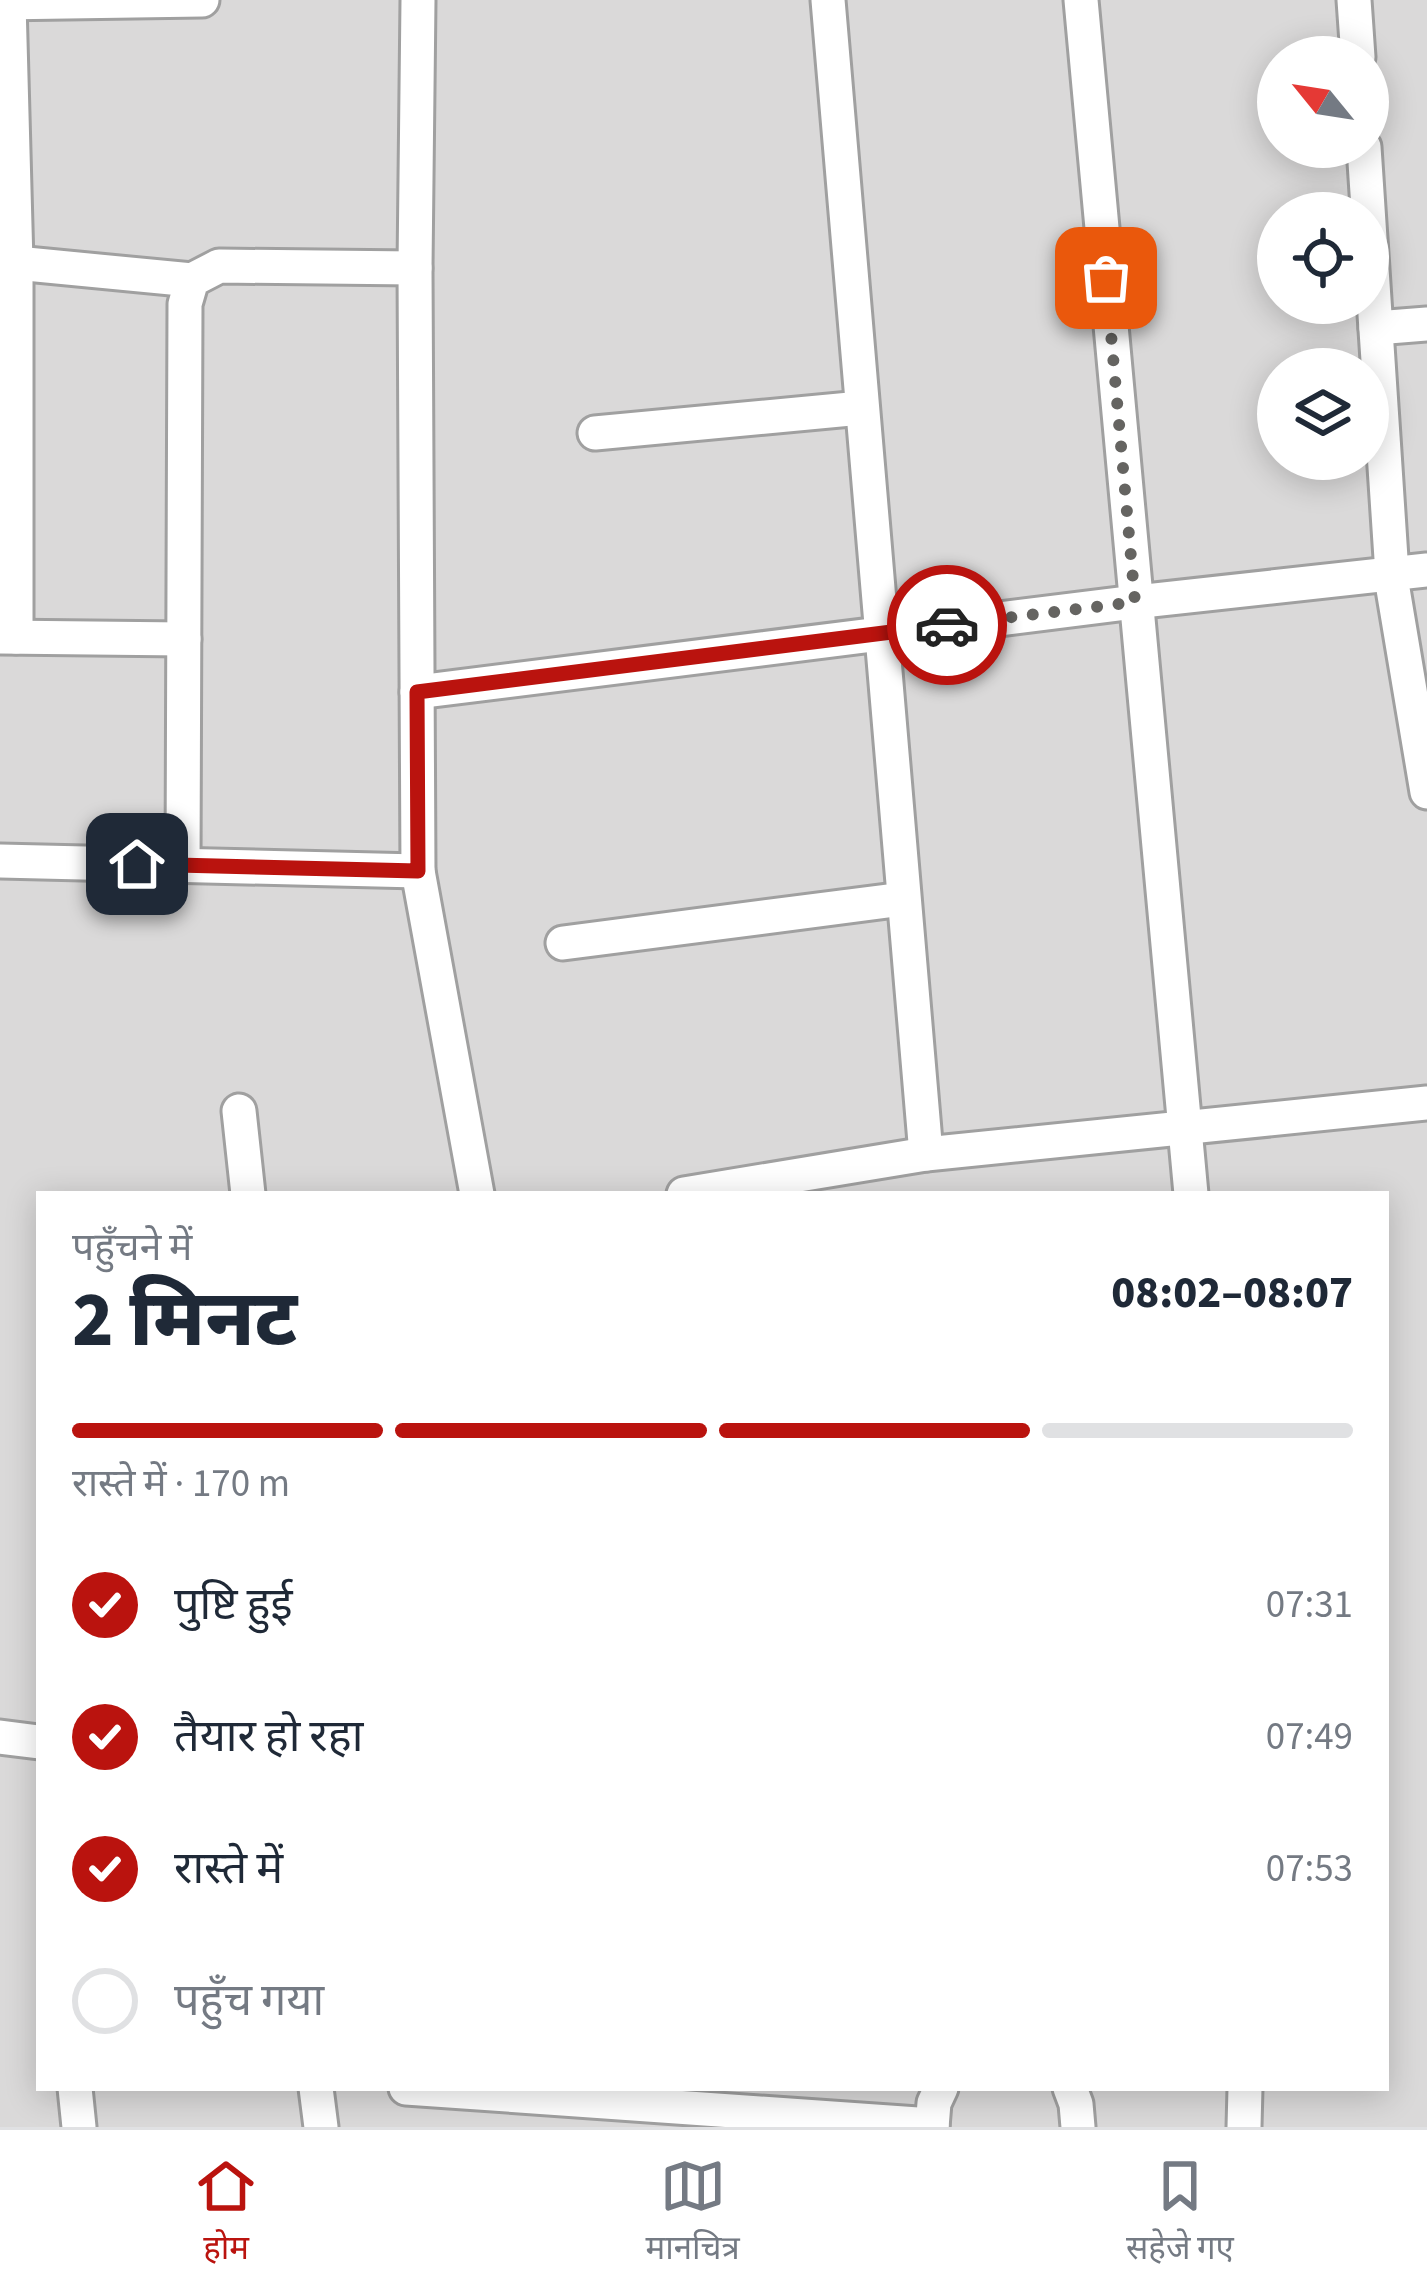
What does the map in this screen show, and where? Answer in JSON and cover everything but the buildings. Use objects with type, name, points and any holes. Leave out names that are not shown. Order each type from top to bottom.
[{"type":"street","points":[[184,638],[8,637],[16,263],[5,3],[202,0]]},
{"type":"street","points":[[418,0],[418,871],[476,1191]]},
{"type":"street","points":[[827,0],[926,1154]]},
{"type":"street","points":[[1081,0],[1191,1191]]},
{"type":"street","points":[[1354,0],[1357,36]]},
{"type":"street","points":[[1365,168],[1392,573],[1427,792]]},
{"type":"street","points":[[16,263],[192,280],[219,266],[415,268]]},
{"type":"street","points":[[183,866],[185,304],[192,280]]},
{"type":"street","points":[[1376,328],[1427,324]]},
{"type":"street","points":[[595,433],[861,408]]},
{"type":"street","points":[[417,692],[1427,570]]},
{"type":"street","points":[[0,861],[418,871]]},
{"type":"street","points":[[563,943],[903,899]]},
{"type":"street","points":[[702,1191],[926,1154],[1427,1103]]},
{"type":"street","points":[[239,1111],[248,1191]]},
{"type":"street","points":[[0,1737],[36,1742]]},
{"type":"street","points":[[75,2091],[79,2127]]},
{"type":"street","points":[[316,2091],[322,2127]]},
{"type":"street","points":[[447,2091],[931,2126],[940,2091]]},
{"type":"street","points":[[1071,2091],[1078,2127]]},
{"type":"street","points":[[1244,2127],[1245,2091]]},
{"type":"shaded area","points":[[0,0],[1427,0],[1427,2127],[0,2127]]},
{"type":"way so far","points":[[947,625],[1135,602],[1106,278]]},
{"type":"route","points":[[137,864],[418,871],[417,692],[947,625]]}]
